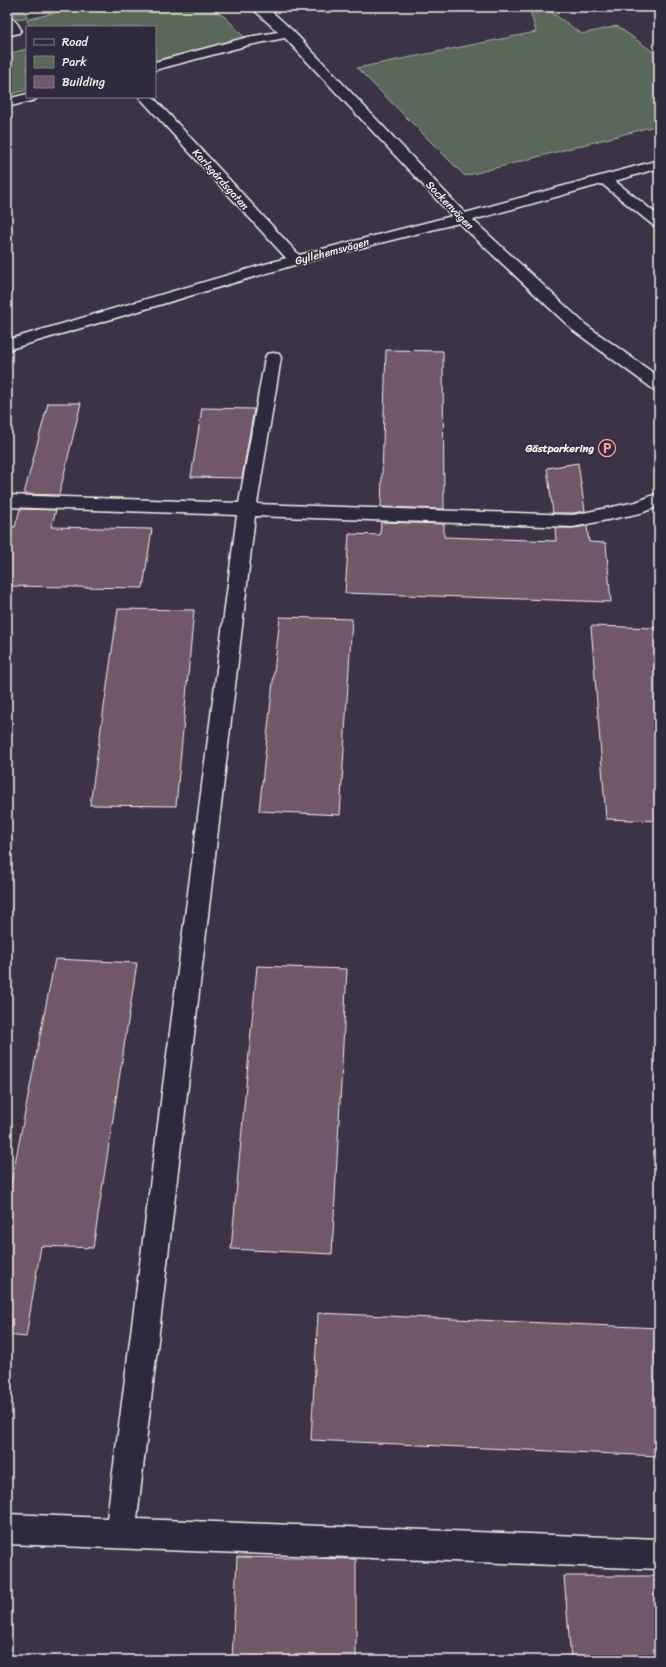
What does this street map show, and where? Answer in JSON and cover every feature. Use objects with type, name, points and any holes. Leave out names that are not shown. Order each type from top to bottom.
[{"type":"street","name":"Sockenvägen","points":[[257,7],[264,11],[288,34],[462,218],[580,328],[659,385]]},
{"type":"street","points":[[7,20],[15,30],[7,32]]},
{"type":"street","points":[[156,66],[248,41],[288,34]]},
{"type":"street","points":[[7,102],[26,98]]},
{"type":"street","name":"Karlsgårdsgatan","points":[[147,98],[296,260]]},
{"type":"street","name":"Gyllehemsvägen","points":[[7,345],[296,260],[462,218],[659,164]]},
{"type":"street","points":[[604,179],[659,223]]},
{"type":"street","points":[[120,1534],[248,509],[273,358]]},
{"type":"street","points":[[7,501],[573,521],[641,507],[659,499]]},
{"type":"street","points":[[7,1529],[120,1534],[210,1535],[380,1544],[659,1554]]},
{"type":"green space","points":[[7,7],[20,7],[28,17],[18,19]]},
{"type":"green space","points":[[77,7],[209,7],[225,17],[248,41],[156,62],[156,26],[30,26],[26,20]]},
{"type":"green space","points":[[529,7],[544,7],[582,34],[617,26],[659,56],[659,125],[465,176],[357,68],[536,32]]},
{"type":"green space","points":[[26,49],[26,90],[7,95],[7,54]]},
{"type":"building","points":[[386,350],[443,351],[444,509],[381,507]]},
{"type":"building","points":[[48,403],[81,403],[59,495],[24,494]]},
{"type":"building","points":[[202,408],[254,409],[242,478],[191,477]]},
{"type":"building","points":[[578,463],[585,511],[573,513],[553,513],[547,468]]},
{"type":"building","points":[[20,509],[56,510],[51,527],[152,529],[143,588],[7,586],[7,527],[15,527]]},
{"type":"building","points":[[381,522],[444,524],[444,537],[556,541],[555,528],[587,526],[589,542],[606,543],[611,602],[345,593],[349,534],[380,535]]},
{"type":"building","points":[[118,609],[194,610],[176,806],[90,805]]},
{"type":"building","points":[[280,617],[352,619],[340,815],[259,811]]},
{"type":"building","points":[[591,626],[659,628],[659,821],[606,819]]},
{"type":"building","points":[[55,959],[137,963],[93,1248],[41,1246],[26,1337],[7,1335],[7,1204]]},
{"type":"building","points":[[257,966],[347,969],[332,1254],[231,1249]]},
{"type":"building","points":[[318,1313],[659,1328],[659,1456],[311,1440]]},
{"type":"building","points":[[237,1557],[356,1559],[356,1660],[232,1660]]},
{"type":"building","points":[[564,1576],[659,1576],[659,1660],[571,1660]]},
{"type":"place","name":"Gästparkering","points":[[607,448]]}]
